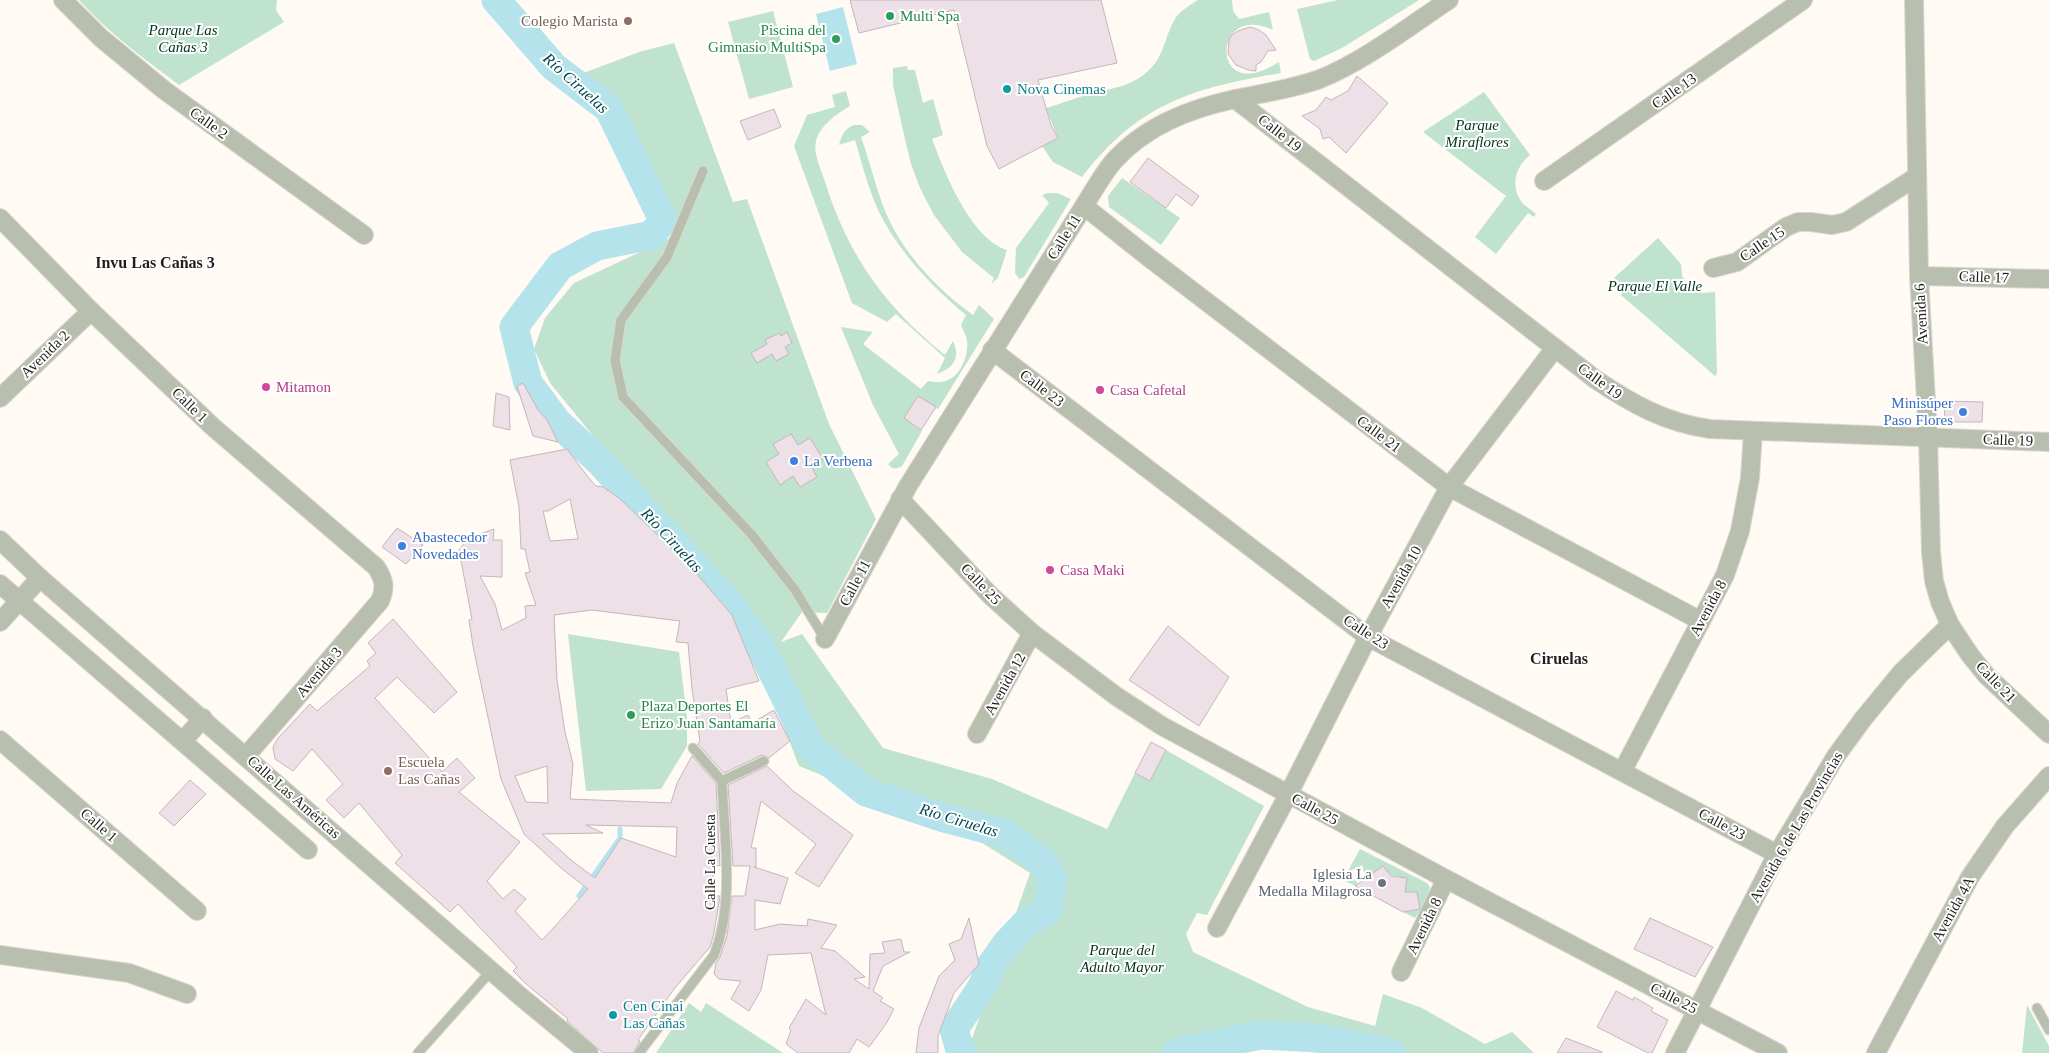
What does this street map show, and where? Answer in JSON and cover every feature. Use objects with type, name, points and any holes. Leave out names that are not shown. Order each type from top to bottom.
[{"type":"street","name":"Calle 2","points":[[63,0],[101,38],[164,90],[364,235]]},
{"type":"street","name":"Calle 11","points":[[825,639],[900,499],[992,350],[1112,163],[1144,134],[1178,115],[1204,106],[1303,84],[1335,72],[1449,0]]},
{"type":"street","name":"Calle 13","points":[[1544,182],[1803,0]]},
{"type":"street","name":"Avenida 6","points":[[1914,0],[1919,276],[1928,437],[1931,552],[1940,602],[1950,624]]},
{"type":"street","name":"Calle 19","points":[[1235,99],[1555,348],[1626,400],[1658,416],[1694,427],[1753,432],[2049,442]]},
{"type":"street","name":"Calle 15","points":[[1713,268],[1737,262],[1786,227],[1798,222],[1832,225],[1846,222],[1916,177]]},
{"type":"street","name":"Calle 21","points":[[1084,206],[1449,487],[1701,621]]},
{"type":"street","name":"Calle 1","points":[[0,218],[90,311],[213,427],[376,567],[384,584]]},
{"type":"street","name":"Calle 17","points":[[1919,276],[2049,279]]},
{"type":"street","name":"Avenida 2","points":[[0,398],[90,311]]},
{"type":"street","name":"Avenida 10","points":[[1217,928],[1288,795],[1368,637],[1449,487],[1555,348]]},
{"type":"street","name":"Calle 23","points":[[992,350],[1368,637],[1623,770],[1777,854]]},
{"type":"street","name":"Avenida 8","points":[[1623,770],[1725,574],[1740,531],[1750,478],[1753,432]]},
{"type":"street","name":"Calle 25","points":[[900,499],[990,595],[1032,633],[1116,696],[1162,726],[1446,879],[1778,1053]]},
{"type":"street","name":"Calle Las Américas","points":[[0,540],[40,578],[203,718],[491,971],[589,1053]]},
{"type":"street","points":[[0,622],[40,578]]},
{"type":"street","name":"Calle Las Américas","points":[[0,584],[308,850]]},
{"type":"street","name":"Avenida 3","points":[[246,756],[380,600],[384,584]]},
{"type":"street","name":"Calle 21","points":[[1950,624],[1970,655],[1986,675],[2049,734]]},
{"type":"street","name":"Avenida 6 de Las Provincias","points":[[1675,1053],[1777,854],[1836,756],[1900,674],[1950,624]]},
{"type":"street","name":"Avenida 12","points":[[977,734],[1032,633]]},
{"type":"street","points":[[183,741],[203,718]]},
{"type":"street","name":"Calle 1","points":[[0,740],[197,911]]},
{"type":"street","name":"Avenida 4A","points":[[1876,1053],[1970,877],[2005,826],[2049,776]]},
{"type":"street","name":"Avenida 8","points":[[1401,972],[1446,879]]},
{"type":"street","points":[[0,955],[129,974],[187,994]]},
{"type":"lane","points":[[703,171],[667,257],[621,320],[615,360],[623,397],[752,535],[795,590],[825,639]]},
{"type":"lane","points":[[693,748],[722,781],[764,761]]},
{"type":"lane","name":"Calle La Cuesta","points":[[639,1053],[707,966],[720,940],[726,886],[722,781]]},
{"type":"lane","points":[[418,1053],[491,971]]},
{"type":"lane","points":[[2036,1008],[2049,1030]]},
{"type":"green space","name":"Parque Las Cañas 3","points":[[79,0],[277,0],[276,10],[284,22],[179,85],[114,35]]},
{"type":"green space","points":[[1198,0],[1232,0],[1233,11],[1239,19],[1269,12],[1273,30],[1253,25],[1238,29],[1229,39],[1226,52],[1230,64],[1240,72],[1256,73],[1279,62],[1281,73],[1221,85],[1170,103],[1147,116],[1125,132],[1103,152],[1082,177],[1053,162],[1042,146],[1058,138],[1046,108],[1123,85],[1138,78],[1152,67],[1156,61],[1177,16]]},
{"type":"green space","points":[[1338,0],[1419,0],[1342,48],[1314,61],[1310,59],[1297,9]]},
{"type":"green space","points":[[773,11],[793,87],[749,99],[728,22]]},
{"type":"green space","name":"Parque del Adulto Mayor","points":[[674,43],[733,202],[747,199],[829,424],[876,519],[827,613],[802,612],[781,642],[802,634],[883,748],[992,779],[1107,829],[1135,773],[1150,781],[1166,750],[1264,806],[1207,915],[1197,913],[1186,934],[1193,952],[1308,1007],[1375,1026],[1383,994],[1422,1008],[1485,1044],[1512,1032],[1534,1053],[1318,1053],[1258,1046],[1221,1053],[967,1053],[1030,873],[971,836],[799,766],[755,652],[773,644],[608,454],[550,383],[534,349],[545,318],[574,283],[683,232],[616,102],[581,74],[639,52]]},
{"type":"green space","points":[[907,66],[908,70],[915,70],[923,103],[933,99],[943,135],[932,139],[961,203],[970,219],[982,232],[994,243],[1007,250],[998,278],[991,284],[994,278],[962,252],[934,215],[920,188],[911,164],[893,85],[893,68]]},
{"type":"green space","points":[[846,91],[850,106],[830,120],[818,135],[815,146],[818,162],[845,233],[871,278],[904,318],[945,355],[953,341],[956,352],[954,362],[947,369],[937,374],[945,358],[896,314],[887,322],[852,303],[794,146],[807,115],[835,107],[832,95]]},
{"type":"green space","name":"Parque Miraflores","points":[[1484,92],[1530,155],[1518,170],[1515,182],[1522,203],[1536,214],[1534,217],[1528,213],[1496,254],[1475,237],[1506,196],[1423,132]]},
{"type":"green space","points":[[854,125],[862,125],[870,132],[861,137],[882,203],[897,236],[931,279],[959,304],[973,315],[979,305],[994,319],[938,409],[918,396],[904,418],[922,431],[902,466],[896,468],[888,464],[899,454],[873,405],[841,327],[873,332],[863,344],[921,389],[928,381],[940,382],[948,380],[957,374],[967,351],[967,340],[961,325],[966,315],[916,267],[886,225],[871,193],[855,140],[839,145],[844,133]]},
{"type":"green space","points":[[1122,178],[1180,218],[1161,245],[1109,207],[1108,196]]},
{"type":"green space","points":[[1057,193],[1071,199],[1024,277],[1019,279],[1015,273],[1016,248],[1049,203],[1042,195]]},
{"type":"green space","name":"Parque El Valle","points":[[1658,238],[1681,264],[1682,276],[1689,287],[1702,293],[1715,292],[1717,373],[1715,376],[1621,295],[1626,287],[1614,278]]},
{"type":"green space","name":"Plaza Deportes El Erizo Juan Santamaría","points":[[568,634],[679,652],[687,718],[687,746],[661,789],[586,791]]},
{"type":"green space","points":[[1360,849],[1427,883],[1430,887],[1428,899],[1415,918],[1403,912],[1420,908],[1417,892],[1405,892],[1407,878],[1391,875],[1383,867],[1373,873],[1364,872],[1362,865],[1350,871],[1360,888],[1343,880]]},
{"type":"green space","points":[[689,1003],[701,1012],[706,1003],[783,1053],[656,1053]]},
{"type":"green space","points":[[2027,1005],[2049,1046],[2049,1053],[2022,1053]]},
{"type":"water","name":"Piscina del Gimnasio MultiSpa","points":[[843,7],[857,64],[830,71],[816,14]]},
{"type":"building","name":"Nova Cinemas","points":[[850,0],[1101,0],[1117,63],[1038,80],[1051,125],[1058,138],[999,169],[987,146],[954,10],[859,33]]},
{"type":"building","points":[[1250,27],[1266,35],[1276,50],[1268,51],[1261,62],[1256,65],[1256,71],[1236,65],[1228,54],[1229,40],[1232,35]]},
{"type":"building","points":[[1357,76],[1388,103],[1346,153],[1329,137],[1323,139],[1320,129],[1302,116],[1316,110],[1326,97],[1331,100],[1348,91]]},
{"type":"building","points":[[774,109],[781,127],[748,140],[740,121]]},
{"type":"building","points":[[1148,158],[1199,196],[1192,206],[1176,194],[1166,208],[1130,182]]},
{"type":"building","points":[[787,332],[792,343],[785,347],[789,354],[776,361],[772,354],[757,363],[751,353],[767,344],[765,340],[779,333],[781,336]]},
{"type":"building","points":[[523,383],[538,410],[547,420],[558,442],[533,436],[517,386]]},
{"type":"building","points":[[496,393],[509,397],[510,430],[493,426]]},
{"type":"building","points":[[918,396],[936,407],[921,430],[904,418]]},
{"type":"building","name":"Minisúper Paso Flores","points":[[1944,401],[1983,402],[1982,422],[1945,422]]},
{"type":"building","name":"La Verbena","points":[[791,434],[798,445],[810,438],[823,459],[811,466],[817,477],[800,487],[793,476],[780,485],[766,462],[779,454],[773,444]]},
{"type":"building","points":[[567,449],[596,486],[603,487],[619,498],[690,566],[732,615],[759,681],[726,689],[731,723],[748,715],[752,723],[774,710],[790,741],[769,758],[762,755],[724,773],[698,744],[700,741],[692,689],[688,643],[676,642],[680,621],[592,610],[554,615],[557,680],[565,732],[573,764],[570,799],[671,803],[677,783],[692,756],[716,783],[720,866],[714,865],[712,896],[720,896],[710,947],[674,989],[638,1040],[640,1041],[633,1053],[603,1053],[567,1021],[568,1019],[525,983],[513,971],[517,967],[458,904],[450,912],[395,863],[402,855],[359,803],[344,818],[326,800],[343,784],[312,749],[293,771],[275,759],[273,747],[278,738],[310,704],[317,711],[370,666],[367,661],[376,653],[368,643],[393,619],[457,692],[434,713],[397,677],[375,698],[442,772],[457,758],[475,778],[459,792],[520,842],[487,881],[503,899],[514,889],[526,899],[515,911],[542,940],[588,889],[561,868],[524,834],[501,779],[473,646],[469,620],[472,619],[459,550],[469,538],[494,529],[493,540],[502,540],[502,577],[480,576],[495,604],[502,630],[526,618],[525,606],[536,605],[525,573],[530,572],[525,549],[521,549],[519,507],[510,460]],"holes":[[[570,499],[578,539],[550,541],[543,511],[548,511]],[[547,766],[548,803],[526,802],[515,776]],[[586,825],[677,827],[676,857],[621,838],[595,878],[542,834],[603,833]]]},
{"type":"building","name":"Abastecedor Novedades","points":[[397,528],[423,545],[406,564],[382,547]]},
{"type":"building","points":[[1168,626],[1229,677],[1199,726],[1129,680]]},
{"type":"building","points":[[1151,742],[1166,750],[1150,781],[1135,773]]},
{"type":"building","points":[[767,766],[792,790],[853,835],[819,887],[795,873],[816,844],[761,801],[751,848],[756,848],[756,867],[754,867],[788,878],[780,904],[755,900],[755,930],[780,924],[807,926],[808,919],[837,925],[821,948],[835,951],[865,977],[854,979],[869,989],[870,954],[885,953],[882,942],[901,939],[904,952],[910,952],[883,966],[873,991],[883,998],[880,1001],[894,1009],[886,1024],[869,1047],[857,1039],[849,1053],[798,1053],[786,1044],[791,1030],[789,1028],[806,999],[826,1015],[811,953],[768,955],[761,990],[749,1011],[731,999],[741,981],[719,979],[714,974],[716,963],[727,936],[732,896],[745,896],[750,866],[733,866],[728,785]]},
{"type":"building","points":[[190,780],[206,794],[174,826],[159,813]]},
{"type":"building","name":"Iglesia La Medalla Milagrosa","points":[[1383,866],[1391,876],[1407,878],[1405,892],[1417,892],[1420,909],[1403,912],[1355,886]]},
{"type":"building","points":[[969,918],[979,964],[954,993],[938,1036],[938,1053],[916,1053],[919,1028],[939,976],[955,960],[949,944],[961,939]]},
{"type":"building","points":[[1650,918],[1713,947],[1695,977],[1634,949]]},
{"type":"building","points":[[1616,991],[1633,1000],[1634,997],[1653,1008],[1651,1011],[1668,1020],[1652,1053],[1648,1053],[1597,1027]]},
{"type":"building","points":[[1566,1038],[1602,1052],[1602,1053],[1557,1053]]},
{"type":"waterway","name":"Río Ciruelas","points":[[496,0],[554,67],[609,109],[663,220],[652,235],[597,246],[560,266],[514,327],[528,383],[557,422],[599,461],[729,603],[760,646],[810,747],[866,792],[944,818],[1005,834],[1043,862],[1053,880],[1047,911],[1025,924],[1006,944],[990,967],[982,987],[954,1029],[960,1050],[963,1053]]},
{"type":"waterway","points":[[579,896],[620,838],[620,829]]},
{"type":"waterway","name":"Río Ciruelas","points":[[1176,1053],[1260,1035],[1321,1038],[1391,1053]]},
{"type":"place","name":"Multi Spa","points":[[890,16]]},
{"type":"place","name":"Colegio Marista","points":[[628,21]]},
{"type":"place","name":"Piscina del Gimnasio MultiSpa","points":[[836,39]]},
{"type":"place","name":"Nova Cinemas","points":[[1007,89]]},
{"type":"place","name":"Mitamon","points":[[266,387]]},
{"type":"place","name":"Casa Cafetal","points":[[1100,390]]},
{"type":"place","name":"Minisúper Paso Flores","points":[[1963,412]]},
{"type":"place","name":"La Verbena","points":[[794,461]]},
{"type":"place","name":"Abastecedor Novedades","points":[[402,546]]},
{"type":"place","name":"Casa Maki","points":[[1050,570]]},
{"type":"place","name":"Plaza Deportes El Erizo Juan Santamaría","points":[[631,715]]},
{"type":"place","name":"Escuela Las Cañas","points":[[388,771]]},
{"type":"place","name":"Iglesia La Medalla Milagrosa","points":[[1382,883]]},
{"type":"place","name":"Cen Cinai Las Cañas","points":[[613,1015]]},
{"type":"district","name":"Invu Las Cañas 3","points":[[155,262]]},
{"type":"district","name":"Ciruelas","points":[[1559,658]]}]
